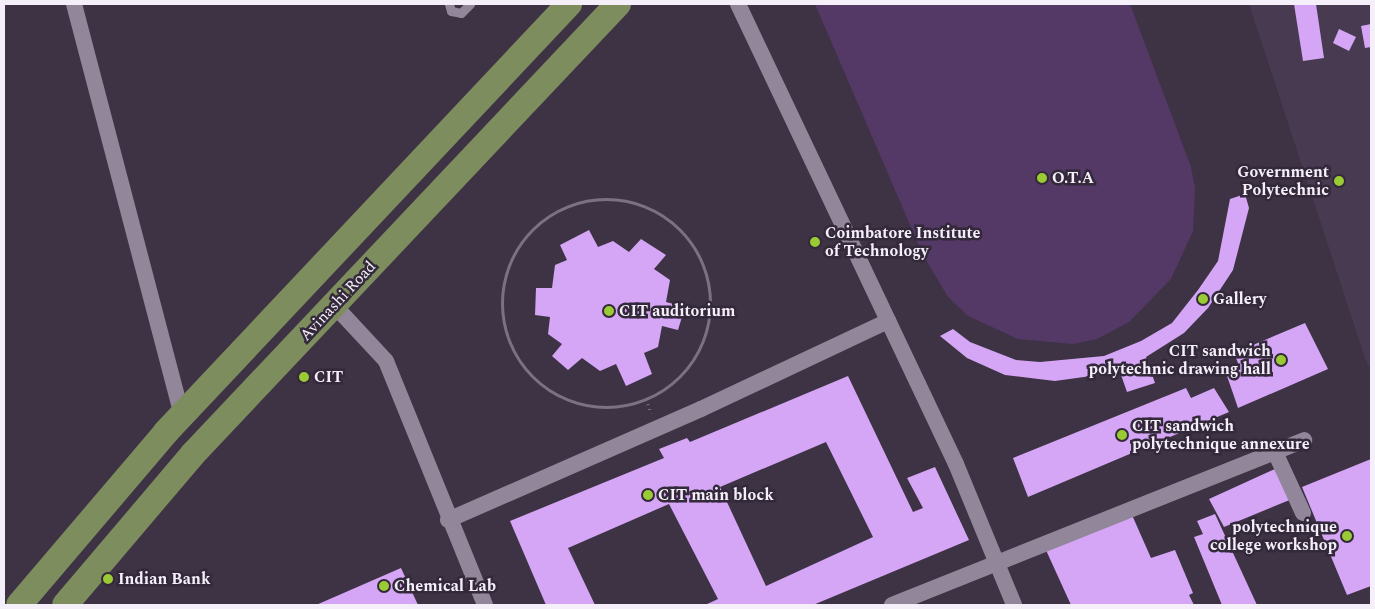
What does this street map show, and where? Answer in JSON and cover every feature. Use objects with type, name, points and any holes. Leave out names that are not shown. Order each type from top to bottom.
[{"type":"main road","points":[[19,605],[182,415],[569,4]]},
{"type":"main road","name":"Avinashi Road","points":[[65,605],[193,454],[618,4]]},
{"type":"street","points":[[74,4],[182,415]]},
{"type":"street","points":[[738,4],[956,464],[1014,605]]},
{"type":"street","points":[[334,306],[386,361],[448,520],[485,605]]},
{"type":"street","points":[[448,520],[701,409],[888,321]]},
{"type":"street","points":[[892,605],[1304,440]]},
{"type":"street","points":[[1274,452],[1303,513]]},
{"type":"lane","points":[[449,4],[451,11],[461,13],[470,4]]},
{"type":"path","points":[[590,199],[624,200],[655,210],[676,225],[701,257],[711,289],[710,322],[699,354],[678,380],[650,399],[615,408],[579,405],[546,390],[520,365],[504,332],[500,296],[509,261],[529,231],[559,210],[590,199]]},
{"type":"shaded area","name":"O.T.A","points":[[815,4],[1130,4],[1191,167],[1195,188],[1193,231],[1171,279],[1129,322],[1097,339],[1073,344],[1018,339],[968,316],[948,297],[923,255]]},
{"type":"shaded area","name":"Government Polytechnic","points":[[1249,4],[1371,4],[1371,371],[1365,358]]},
{"type":"building","points":[[1294,4],[1316,4],[1324,58],[1303,61]]},
{"type":"building","points":[[1371,24],[1371,47],[1365,48],[1361,26]]},
{"type":"building","points":[[1339,29],[1356,37],[1349,51],[1333,43]]},
{"type":"building","name":"Gallery","points":[[1245,194],[1249,208],[1233,270],[1208,308],[1184,333],[1146,357],[1155,383],[1127,392],[1120,372],[1055,381],[1005,375],[967,358],[940,336],[953,329],[970,342],[1016,360],[1040,362],[1104,356],[1141,341],[1172,323],[1198,290],[1218,261],[1230,199]]},
{"type":"building","name":"CIT auditorium","points":[[589,230],[598,247],[613,241],[629,252],[641,239],[666,255],[654,269],[670,280],[666,302],[685,307],[678,330],[662,326],[658,347],[644,353],[652,374],[626,386],[616,364],[600,371],[582,358],[568,370],[552,356],[562,344],[548,334],[550,317],[535,315],[536,288],[552,288],[555,265],[567,260],[560,245]]},
{"type":"building","name":"CIT sandwich polytechnic drawing hall","points":[[1305,323],[1328,369],[1238,408],[1226,373],[1240,368],[1234,353]]},
{"type":"building","name":"CIT main block","points":[[848,376],[913,512],[923,508],[907,478],[935,467],[969,540],[813,605],[705,605],[718,599],[669,504],[568,548],[595,605],[546,605],[510,521],[664,458],[659,449],[687,438],[690,442]],"holes":[[[826,442],[873,537],[766,586],[720,487]]]},
{"type":"building","name":"CIT sandwich polytechnique annexure","points":[[1186,388],[1191,398],[1214,388],[1229,412],[1028,497],[1013,458]]},
{"type":"building","name":"polytechnique college workshop","points":[[1371,459],[1371,586],[1347,595],[1302,487]]},
{"type":"building","points":[[1275,469],[1292,499],[1224,527],[1209,499]]},
{"type":"building","points":[[1215,514],[1257,605],[1222,605],[1194,537],[1203,534],[1197,521]]},
{"type":"building","points":[[1132,515],[1151,558],[1175,550],[1193,593],[1189,595],[1194,605],[1071,605],[1045,548]]},
{"type":"building","name":"Chemical Lab","points":[[401,568],[418,605],[316,605]]},
{"type":"place","name":"O.T.A","points":[[1042,178]]},
{"type":"place","name":"Government Polytechnic","points":[[1339,181]]},
{"type":"place","name":"Coimbatore Institute of Technology","points":[[815,242]]},
{"type":"place","name":"Gallery","points":[[1203,299]]},
{"type":"place","name":"CIT auditorium","points":[[609,311]]},
{"type":"place","name":"CIT sandwich polytechnic drawing hall","points":[[1281,360]]},
{"type":"place","name":"CIT","points":[[304,377]]},
{"type":"place","name":"CIT sandwich polytechnique annexure","points":[[1122,435]]},
{"type":"place","name":"CIT main block","points":[[648,495]]},
{"type":"place","name":"polytechnique college workshop","points":[[1347,536]]},
{"type":"place","name":"Indian Bank","points":[[108,579]]},
{"type":"place","name":"Chemical Lab","points":[[384,586]]}]
